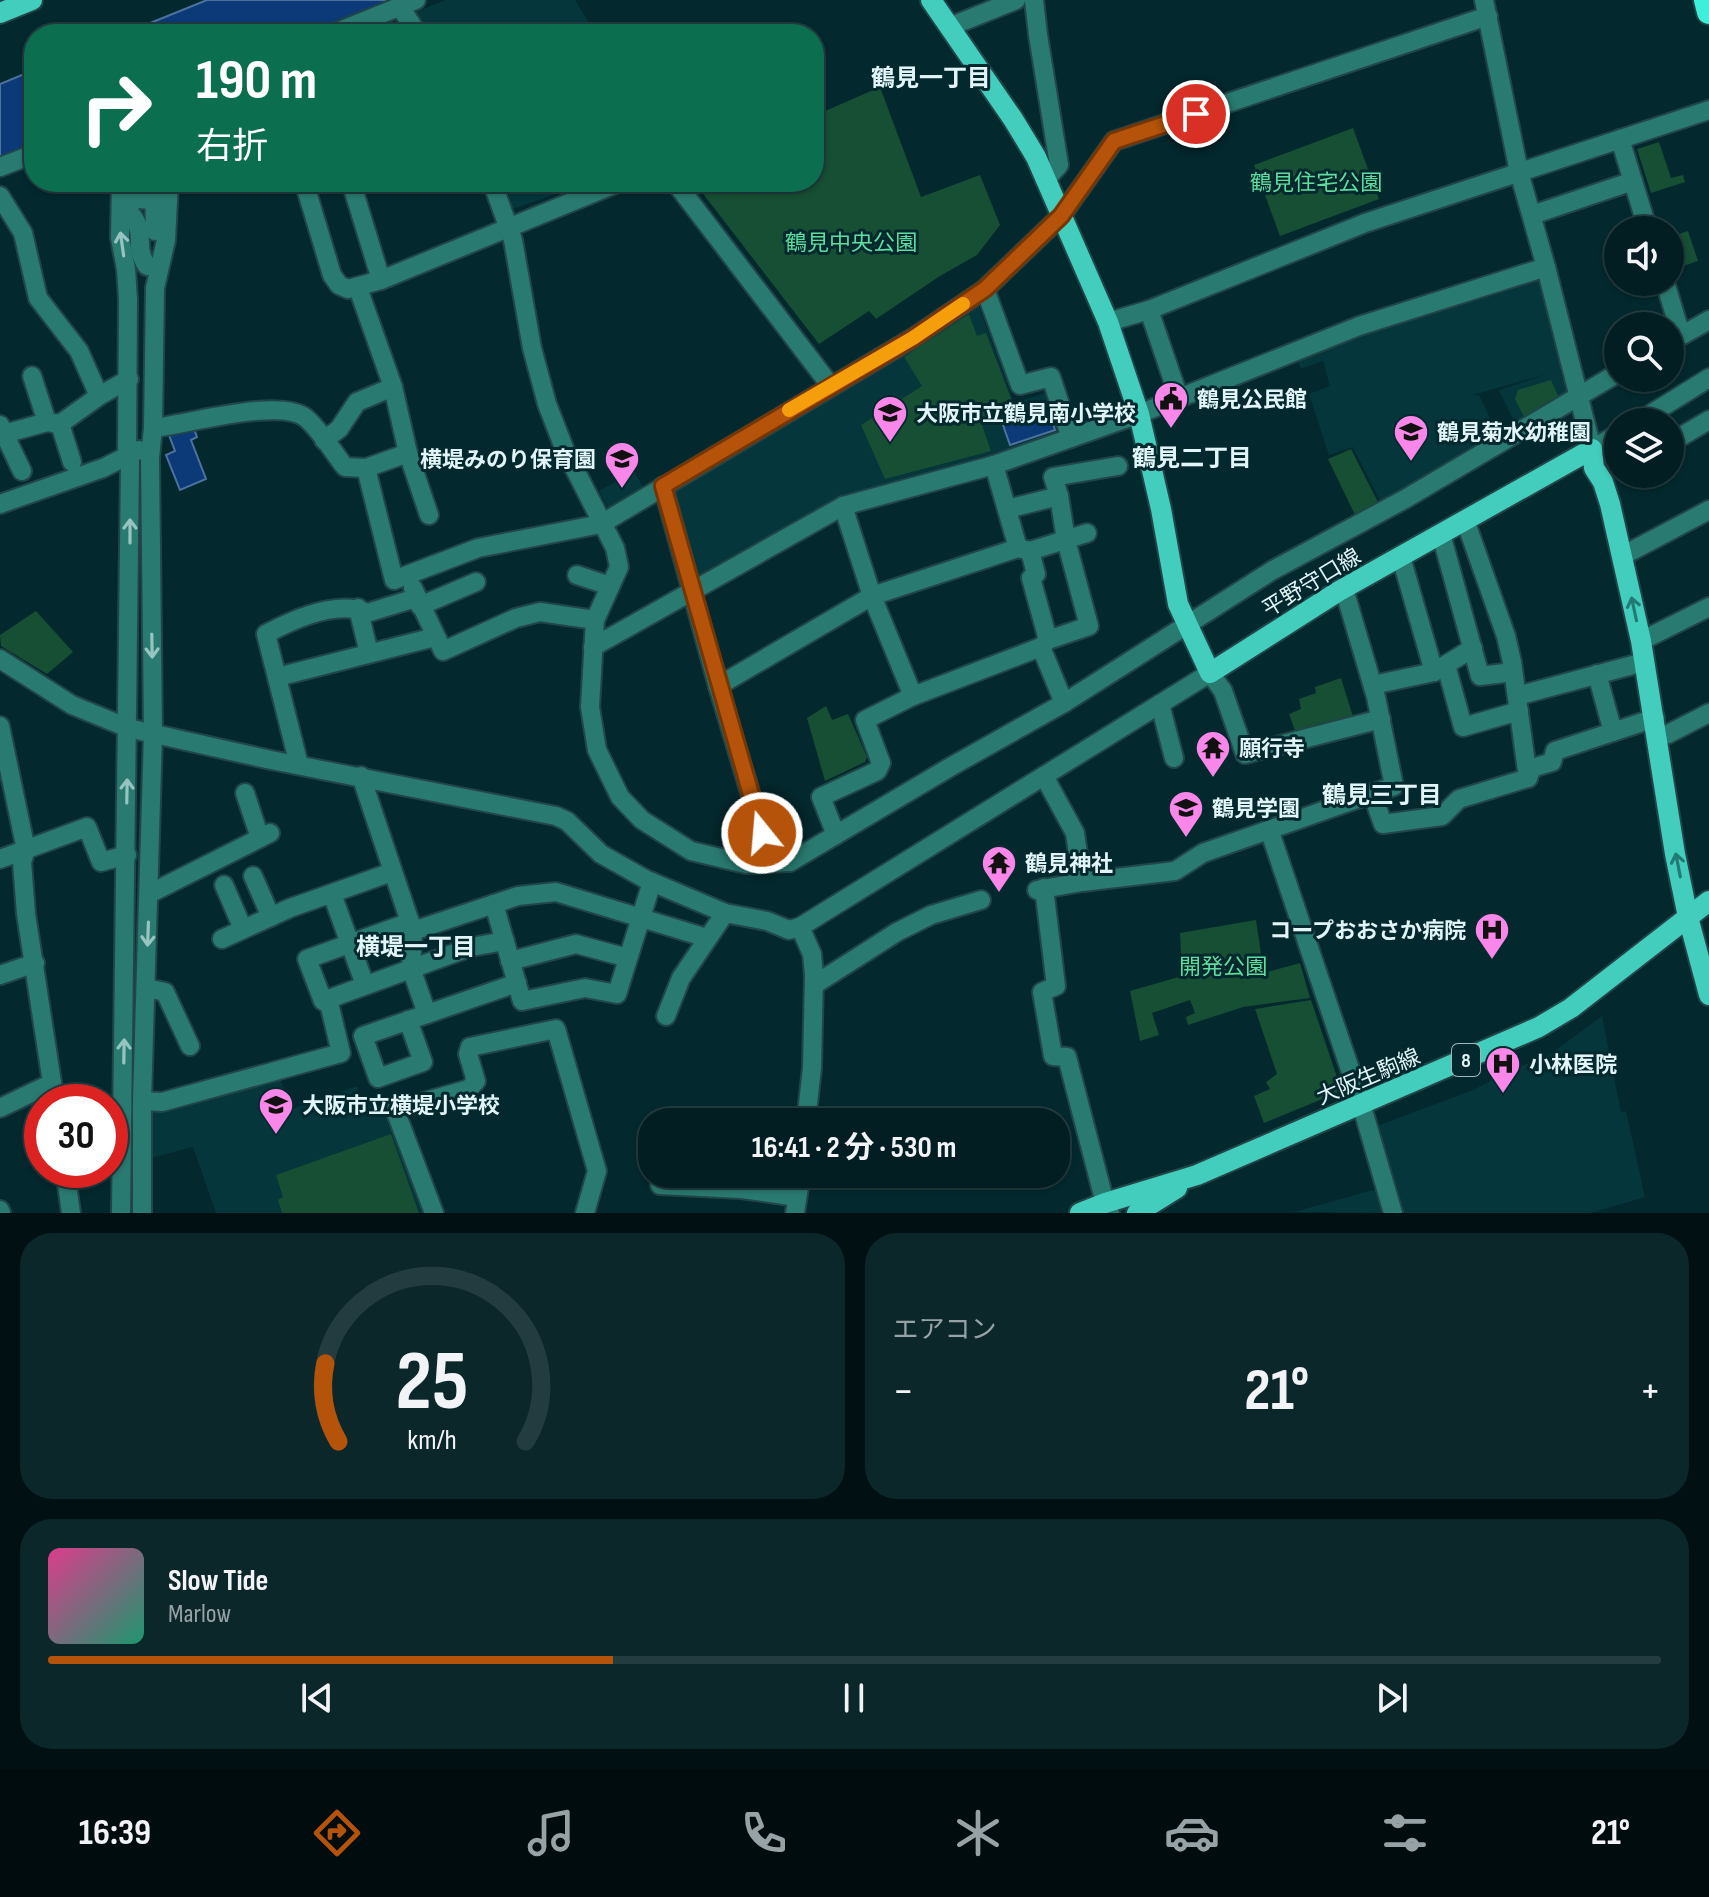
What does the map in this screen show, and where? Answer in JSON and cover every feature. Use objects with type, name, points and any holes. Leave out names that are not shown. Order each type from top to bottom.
[{"type":"highway","points":[[1706,0],[1709,12]]},
{"type":"main road","points":[[0,13],[32,0]]},
{"type":"main road","points":[[931,0],[1036,157],[1108,322],[1139,414],[1161,509],[1172,584],[1186,626],[1210,673]]},
{"type":"main road","points":[[1592,449],[1594,468],[1604,474]]},
{"type":"main road","name":"平野守口線","points":[[1210,673],[1344,589],[1592,449]]},
{"type":"main road","points":[[1612,488],[1622,556],[1656,728],[1675,854],[1709,995]]},
{"type":"main road","name":"大阪生駒線","points":[[1080,1213],[1108,1208],[1197,1175],[1539,1027],[1571,1008],[1709,901]]},
{"type":"main road","name":"大阪生駒線","points":[[1137,1213],[1197,1175]]},
{"type":"street","points":[[949,27],[1016,0]]},
{"type":"street","points":[[1034,0],[1059,165],[1045,180]]},
{"type":"street","points":[[357,24],[408,3],[415,24]]},
{"type":"street","points":[[366,468],[394,580],[478,548],[601,524],[913,338],[985,289],[1061,216],[1114,141],[1486,8],[1519,172],[1592,449],[1604,442]]},
{"type":"street","points":[[1108,322],[1149,310],[1365,223],[1709,110]]},
{"type":"street","points":[[1620,139],[1644,216]]},
{"type":"street","points":[[0,167],[24,158]]},
{"type":"street","points":[[1532,215],[1633,181]]},
{"type":"street","points":[[121,192],[120,238],[136,299],[148,432]]},
{"type":"street","points":[[147,266],[140,256],[142,238],[137,219],[129,212],[128,206],[130,202],[152,192]]},
{"type":"street","points":[[142,1213],[132,1126],[127,855],[130,463],[127,455],[136,299],[154,241],[154,192]]},
{"type":"street","points":[[121,1213],[132,1126],[142,1101],[153,734],[148,432],[155,288],[166,240],[168,192]]},
{"type":"street","points":[[307,192],[332,275],[344,288],[358,288],[381,280],[595,192]]},
{"type":"street","points":[[354,192],[381,280]]},
{"type":"street","points":[[496,192],[508,227],[543,391],[564,448],[615,548],[619,567],[595,620],[593,647],[592,728],[605,772],[620,797],[642,820],[691,851],[746,864],[790,862],[1064,703],[1273,570],[1369,519],[1604,382]]},
{"type":"street","points":[[683,192],[830,385]]},
{"type":"street","points":[[0,196],[23,233],[38,298],[79,351],[99,396]]},
{"type":"street","points":[[593,647],[843,506],[994,465],[1139,414],[1359,326],[1546,267]]},
{"type":"street","points":[[358,288],[393,387],[408,453],[429,515]]},
{"type":"street","points":[[985,289],[1020,385],[1051,377],[1071,438]]},
{"type":"street","points":[[1149,310],[1179,398]]},
{"type":"street","points":[[1684,334],[1709,320]]},
{"type":"street","points":[[32,376],[72,462]]},
{"type":"street","points":[[1661,408],[1709,378]]},
{"type":"street","points":[[22,471],[1,431],[54,423],[129,379]]},
{"type":"street","points":[[324,440],[339,429],[357,402],[393,387]]},
{"type":"street","points":[[0,504],[103,468],[127,455],[148,432],[228,413],[287,412],[305,416],[345,467],[366,468],[408,453]]},
{"type":"street","points":[[1684,435],[1709,420]]},
{"type":"street","points":[[994,465],[1007,509],[1036,574],[1031,578],[1044,644],[1064,703]]},
{"type":"street","points":[[836,835],[821,797],[877,771],[881,763],[865,720],[913,696],[1089,626],[1053,477],[1118,466]]},
{"type":"street","points":[[663,486],[771,862]]},
{"type":"street","points":[[1007,509],[1059,496]]},
{"type":"street","points":[[843,506],[872,596],[913,696]]},
{"type":"street","points":[[1622,556],[1709,510]]},
{"type":"street","points":[[1465,520],[1506,636],[1528,778]]},
{"type":"street","points":[[718,686],[872,596],[1087,533]]},
{"type":"street","points":[[1441,534],[1480,676],[1513,672]]},
{"type":"street","points":[[1401,557],[1463,727],[1597,674],[1644,662]]},
{"type":"street","points":[[413,573],[418,602],[443,651],[516,618],[540,612],[595,620]]},
{"type":"street","points":[[577,575],[610,586]]},
{"type":"street","points":[[299,765],[266,634],[314,612],[358,608],[367,613],[418,602],[476,582]]},
{"type":"street","points":[[1108,1208],[1067,1057],[1053,1056],[1042,992],[1056,986],[1040,889],[1175,871],[1203,853],[1394,786],[1373,685],[1344,589]]},
{"type":"street","points":[[1641,641],[1709,607]]},
{"type":"street","points":[[358,608],[369,653]]},
{"type":"street","points":[[277,677],[435,637]]},
{"type":"street","points":[[1373,685],[1440,668],[1473,648]]},
{"type":"street","points":[[0,659],[72,705],[128,728],[556,816],[567,821],[601,854],[652,882],[725,913],[767,921],[789,930],[800,927],[1210,673],[1223,691],[1245,754],[1381,719]]},
{"type":"street","points":[[1597,674],[1613,732]]},
{"type":"street","points":[[1160,704],[1174,758]]},
{"type":"street","points":[[1528,778],[1532,768],[1552,762],[1555,751],[1613,732],[1656,728],[1668,734],[1709,713]]},
{"type":"street","points":[[0,726],[9,815],[26,850],[22,877],[52,1083],[0,1108]]},
{"type":"street","points":[[361,776],[411,926],[411,968],[427,1014]]},
{"type":"street","points":[[1044,776],[1075,833],[1082,882]]},
{"type":"street","points":[[1372,793],[1383,824],[1442,816],[1459,799],[1528,778]]},
{"type":"street","points":[[149,894],[265,835],[245,793]]},
{"type":"street","points":[[0,859],[87,827],[101,862],[127,855]]},
{"type":"street","points":[[1270,832],[1361,1105],[1393,1213]]},
{"type":"street","points":[[222,939],[271,917],[392,872]]},
{"type":"street","points":[[253,876],[271,917]]},
{"type":"street","points":[[494,904],[522,1001],[585,988],[617,994],[652,882]]},
{"type":"street","points":[[224,885],[243,929]]},
{"type":"street","points":[[505,941],[471,947],[323,1001],[307,959],[348,944],[518,896],[556,892],[707,938]]},
{"type":"street","points":[[332,894],[365,985]]},
{"type":"street","points":[[814,985],[897,932],[931,915],[981,900]]},
{"type":"street","points":[[666,1016],[681,978],[725,913]]},
{"type":"street","points":[[800,927],[812,954],[814,985],[808,1108]]},
{"type":"street","points":[[510,961],[576,944],[628,958]]},
{"type":"street","points":[[0,975],[35,963]]},
{"type":"street","points":[[408,1020],[517,983]]},
{"type":"street","points":[[146,988],[165,992],[190,1046]]},
{"type":"street","points":[[142,1101],[162,1102],[341,1053],[328,999]]},
{"type":"street","points":[[434,1213],[395,1110],[469,1089],[476,1081],[468,1054],[470,1047],[556,1029],[597,1171],[585,1213]]},
{"type":"street","points":[[68,1188],[71,1213]]},
{"type":"street","points":[[756,1188],[796,1205]]},
{"type":"shaded area","points":[[445,0],[575,0],[590,24],[419,24],[414,13]]},
{"type":"shaded area","points":[[501,192],[562,192],[509,210]]},
{"type":"shaded area","points":[[1539,275],[1563,369],[1560,370],[1570,399],[1518,430],[1499,390],[1547,374],[1472,395],[1479,395],[1501,440],[1382,505],[1353,447],[1329,455],[1309,394],[1330,386],[1323,361],[1301,369],[1296,357],[1390,322]]},
{"type":"shaded area","name":"大阪市立鶴見南小学校","points":[[978,304],[1014,403],[1051,391],[1064,433],[840,499],[700,580],[674,492]]},
{"type":"shaded area","name":"横堤みのり保育園","points":[[634,471],[644,489],[609,509],[599,491]]},
{"type":"shaded area","points":[[1602,1016],[1621,1112],[1626,1111],[1645,1197],[1591,1213],[1399,1213],[1372,1128],[1473,1090],[1549,1055]]},
{"type":"shaded area","name":"大阪市立横堤小学校","points":[[280,1078],[291,1109],[357,1086],[363,1105],[388,1104],[427,1213],[216,1213],[193,1147],[151,1158],[151,1109]]},
{"type":"shaded area","points":[[1380,1188],[1387,1213],[1294,1212]]},
{"type":"green space","name":"鶴見中央公園","points":[[880,87],[921,197],[980,175],[1000,225],[977,255],[876,319],[869,311],[819,344],[702,192],[824,192],[824,112]]},
{"type":"green space","name":"鶴見住宅公園","points":[[1353,128],[1379,199],[1280,236],[1254,165]]},
{"type":"green space","points":[[1659,142],[1671,178],[1683,175],[1685,182],[1651,193],[1637,149]]},
{"type":"green space","points":[[1688,231],[1698,261],[1684,266],[1684,232]]},
{"type":"green space","points":[[969,314],[977,336],[986,333],[1015,409],[981,422],[991,451],[885,479],[861,425],[922,386],[904,357]]},
{"type":"green space","points":[[1551,380],[1559,398],[1524,417],[1515,399],[1518,390]]},
{"type":"green space","points":[[1351,449],[1380,506],[1357,519],[1328,459]]},
{"type":"green space","points":[[36,611],[73,652],[47,674],[1,646],[0,635]]},
{"type":"green space","points":[[1341,678],[1354,720],[1297,736],[1289,714],[1301,709],[1299,699],[1316,693],[1315,687]]},
{"type":"green space","points":[[826,706],[832,720],[848,714],[867,757],[865,762],[825,781],[807,718]]},
{"type":"green space","name":"開発公園","points":[[1256,920],[1264,973],[1300,963],[1310,998],[1243,1007],[1188,1025],[1186,1017],[1195,1013],[1190,1000],[1152,1013],[1159,1035],[1140,1041],[1130,991],[1182,976],[1180,933]]},
{"type":"green space","points":[[1311,1000],[1340,1086],[1337,1093],[1264,1123],[1254,1096],[1270,1089],[1266,1082],[1277,1074],[1255,1009]]},
{"type":"green space","points":[[391,1134],[419,1213],[282,1213],[278,1200],[283,1197],[276,1175]]},
{"type":"water","points":[[207,0],[397,0],[338,24],[148,24]]},
{"type":"water","points":[[24,74],[24,150],[0,160],[0,84]]},
{"type":"water","points":[[1049,410],[1055,430],[1010,445],[1003,425]]},
{"type":"water","points":[[193,426],[197,437],[191,440],[206,479],[180,490],[166,455],[175,451],[169,435]]},
{"type":"slow traffic","points":[[789,410],[913,338],[963,304]]},
{"type":"place","name":"鶴見公民館","points":[[1171,430]]},
{"type":"place","name":"大阪市立鶴見南小学校","points":[[890,444]]},
{"type":"place","name":"鶴見菊水幼稚園","points":[[1411,463]]},
{"type":"place","name":"横堤みのり保育園","points":[[622,490]]},
{"type":"place","name":"願行寺","points":[[1213,779]]},
{"type":"place","name":"鶴見学園","points":[[1186,839]]},
{"type":"place","name":"鶴見神社","points":[[999,894]]},
{"type":"place","name":"コープおおさか病院","points":[[1492,961]]},
{"type":"place","name":"小林医院","points":[[1503,1095]]},
{"type":"place","name":"大阪市立横堤小学校","points":[[276,1136]]},
{"type":"district","name":"鶴見一丁目","points":[[931,78]]},
{"type":"district","name":"鶴見二丁目","points":[[1192,458]]},
{"type":"district","name":"鶴見三丁目","points":[[1382,795]]},
{"type":"district","name":"横堤一丁目","points":[[416,947]]},
{"type":"route","points":[[762,833],[663,486],[913,338],[985,289],[1061,216],[1114,141],[1196,114]]}]
